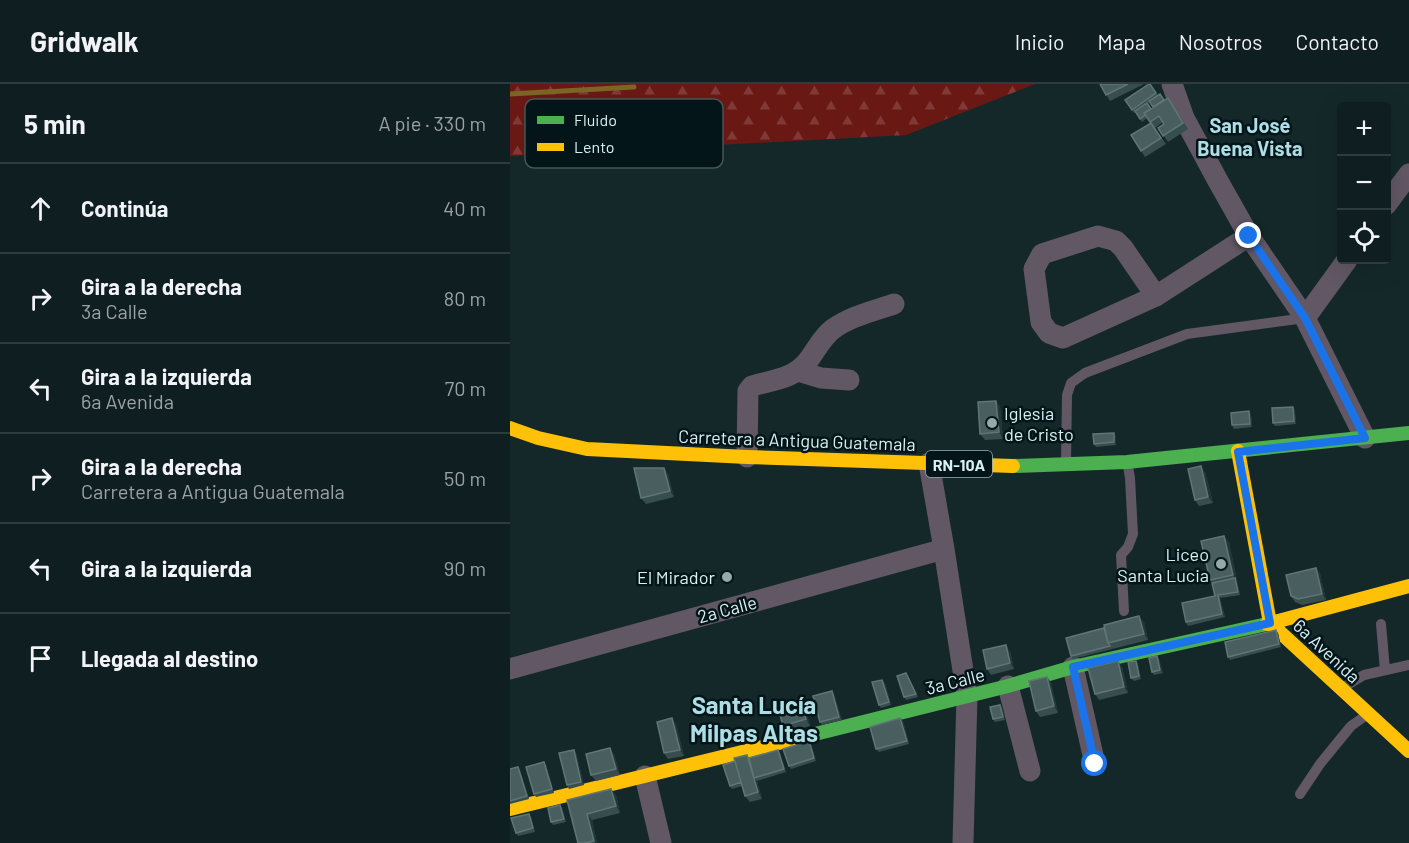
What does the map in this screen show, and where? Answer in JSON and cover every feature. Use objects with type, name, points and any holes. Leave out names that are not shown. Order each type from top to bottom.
[{"type":"street","points":[[1172,84],[1184,118],[1249,236],[1305,318],[1365,438]]},
{"type":"street","points":[[1391,198],[1409,174]]},
{"type":"street","points":[[1156,297],[1123,248],[1116,241],[1098,236],[1042,254],[1034,269],[1041,322],[1049,333],[1063,338],[1156,297],[1249,236]]},
{"type":"street","points":[[1305,318],[1344,264]]},
{"type":"street","points":[[747,457],[749,388],[786,378],[808,361],[820,341],[833,329],[852,318],[894,304]]},
{"type":"street","points":[[798,371],[821,378],[849,380]]},
{"type":"street","name":"Carretera a Antigua Guatemala","points":[[510,428],[538,438],[587,449],[747,457],[1028,466],[1127,462],[1409,433]]},
{"type":"street","name":"6a Avenida","points":[[1238,452],[1270,623],[1409,751]]},
{"type":"street","points":[[930,463],[967,696],[963,843]]},
{"type":"street","name":"2a Calle","points":[[510,669],[944,549]]},
{"type":"street","name":"3a Calle","points":[[510,809],[1008,686],[1073,667],[1270,623],[1409,586]]},
{"type":"street","points":[[1073,667],[1095,764]]},
{"type":"street","points":[[1008,686],[1030,771]]},
{"type":"street","points":[[645,776],[661,843]]},
{"type":"lane","points":[[1066,464],[1067,395],[1071,383],[1085,373],[1188,334],[1305,318]]},
{"type":"lane","points":[[1124,611],[1121,555],[1128,547],[1133,534],[1127,462]]},
{"type":"lane","points":[[1381,624],[1385,670]]},
{"type":"lane","points":[[1341,688],[1364,675],[1409,664]]},
{"type":"lane","points":[[1300,794],[1320,764],[1351,726],[1368,714]]},
{"type":"green space","points":[[510,84],[1035,84],[906,135],[723,145],[723,99],[525,99],[525,155],[510,156]]},
{"type":"building","points":[[1100,84],[1128,84],[1106,95]]},
{"type":"building","points":[[1149,84],[1156,93],[1132,110],[1125,100]]},
{"type":"building","points":[[1160,94],[1164,100],[1153,107],[1149,101]]},
{"type":"building","points":[[1168,98],[1183,123],[1163,136],[1158,128],[1164,124],[1159,116],[1150,122],[1144,113]]},
{"type":"building","points":[[1147,103],[1151,109],[1140,119],[1135,111]]},
{"type":"building","points":[[1151,123],[1161,138],[1141,151],[1131,135]]},
{"type":"building","name":"Iglesia de Cristo","points":[[996,401],[999,432],[980,434],[978,402]]},
{"type":"building","points":[[1293,407],[1294,421],[1273,423],[1272,408]]},
{"type":"building","points":[[1249,411],[1250,424],[1232,425],[1231,413]]},
{"type":"building","points":[[1114,433],[1114,442],[1094,444],[1093,434]]},
{"type":"building","points":[[1201,466],[1208,497],[1195,500],[1188,469]]},
{"type":"building","points":[[634,468],[664,468],[670,491],[641,498]]},
{"type":"building","name":"Liceo Santa Lucia","points":[[1224,536],[1233,575],[1210,580],[1201,541]]},
{"type":"building","points":[[1316,568],[1322,594],[1298,599],[1291,596],[1286,575]]},
{"type":"building","points":[[1235,578],[1238,592],[1218,595],[1222,614],[1186,622],[1182,603],[1215,596],[1212,583]]},
{"type":"building","points":[[1139,616],[1144,634],[1108,643],[1104,625]]},
{"type":"building","points":[[1104,628],[1110,646],[1071,656],[1066,638]]},
{"type":"building","points":[[1276,630],[1279,644],[1228,657],[1225,642]]},
{"type":"building","points":[[1006,645],[1010,663],[987,669],[983,650]]},
{"type":"building","points":[[1157,656],[1160,670],[1152,672],[1149,658]]},
{"type":"building","points":[[1118,661],[1124,687],[1095,694],[1088,668]]},
{"type":"building","points":[[1136,661],[1139,676],[1131,678],[1128,662]]},
{"type":"building","points":[[906,673],[916,694],[904,697],[897,676]]},
{"type":"building","points":[[1047,677],[1054,706],[1036,711],[1029,681]]},
{"type":"building","points":[[882,680],[889,702],[879,705],[872,682]]},
{"type":"building","points":[[832,691],[839,717],[820,722],[813,696]]},
{"type":"building","points":[[801,701],[806,719],[783,726],[778,707]]},
{"type":"building","points":[[1000,705],[1003,717],[993,719],[990,707]]},
{"type":"building","points":[[672,718],[680,750],[664,753],[657,722]]},
{"type":"building","points":[[900,718],[907,741],[876,749],[870,727]]},
{"type":"building","points":[[809,741],[814,758],[789,766],[783,749]]},
{"type":"building","points":[[610,748],[616,769],[591,775],[586,754]]},
{"type":"building","points":[[574,750],[581,782],[567,785],[559,753]]},
{"type":"building","points":[[778,750],[784,769],[754,778],[749,758]]},
{"type":"building","points":[[747,755],[758,792],[745,796],[734,758]]},
{"type":"building","points":[[735,761],[741,782],[730,786],[723,765]]},
{"type":"building","points":[[544,762],[552,789],[534,794],[526,767]]},
{"type":"building","points":[[518,767],[527,796],[510,801],[510,769]]},
{"type":"building","points":[[611,789],[616,806],[587,814],[594,841],[578,843],[567,800]]},
{"type":"building","points":[[560,805],[564,819],[551,822],[548,808]]},
{"type":"building","points":[[529,814],[533,828],[516,833],[511,818]]},
{"type":"waterway","points":[[510,94],[634,87]]},
{"type":"traffic: fast","points":[[1013,466],[1127,462],[1409,433]]},
{"type":"traffic: fast","points":[[799,738],[1008,686],[1073,667],[1267,624]]},
{"type":"traffic: slow","points":[[510,428],[538,438],[587,449],[1013,466]]},
{"type":"traffic: slow","points":[[1238,451],[1270,623],[1409,751]]},
{"type":"traffic: slow","points":[[1267,624],[1409,586]]},
{"type":"traffic: slow","points":[[510,809],[799,738]]},
{"type":"place","name":"Iglesia de Cristo","points":[[992,423]]},
{"type":"place","name":"Liceo Santa Lucia","points":[[1221,564]]},
{"type":"place","name":"El Mirador","points":[[727,577]]},
{"type":"district","name":"San José Buena Vista","points":[[1250,136]]},
{"type":"district","name":"Santa Lucía Milpas Altas","points":[[754,718]]},
{"type":"route","points":[[1095,764],[1073,667],[1270,623],[1238,452],[1365,438],[1305,318],[1249,236]]}]
